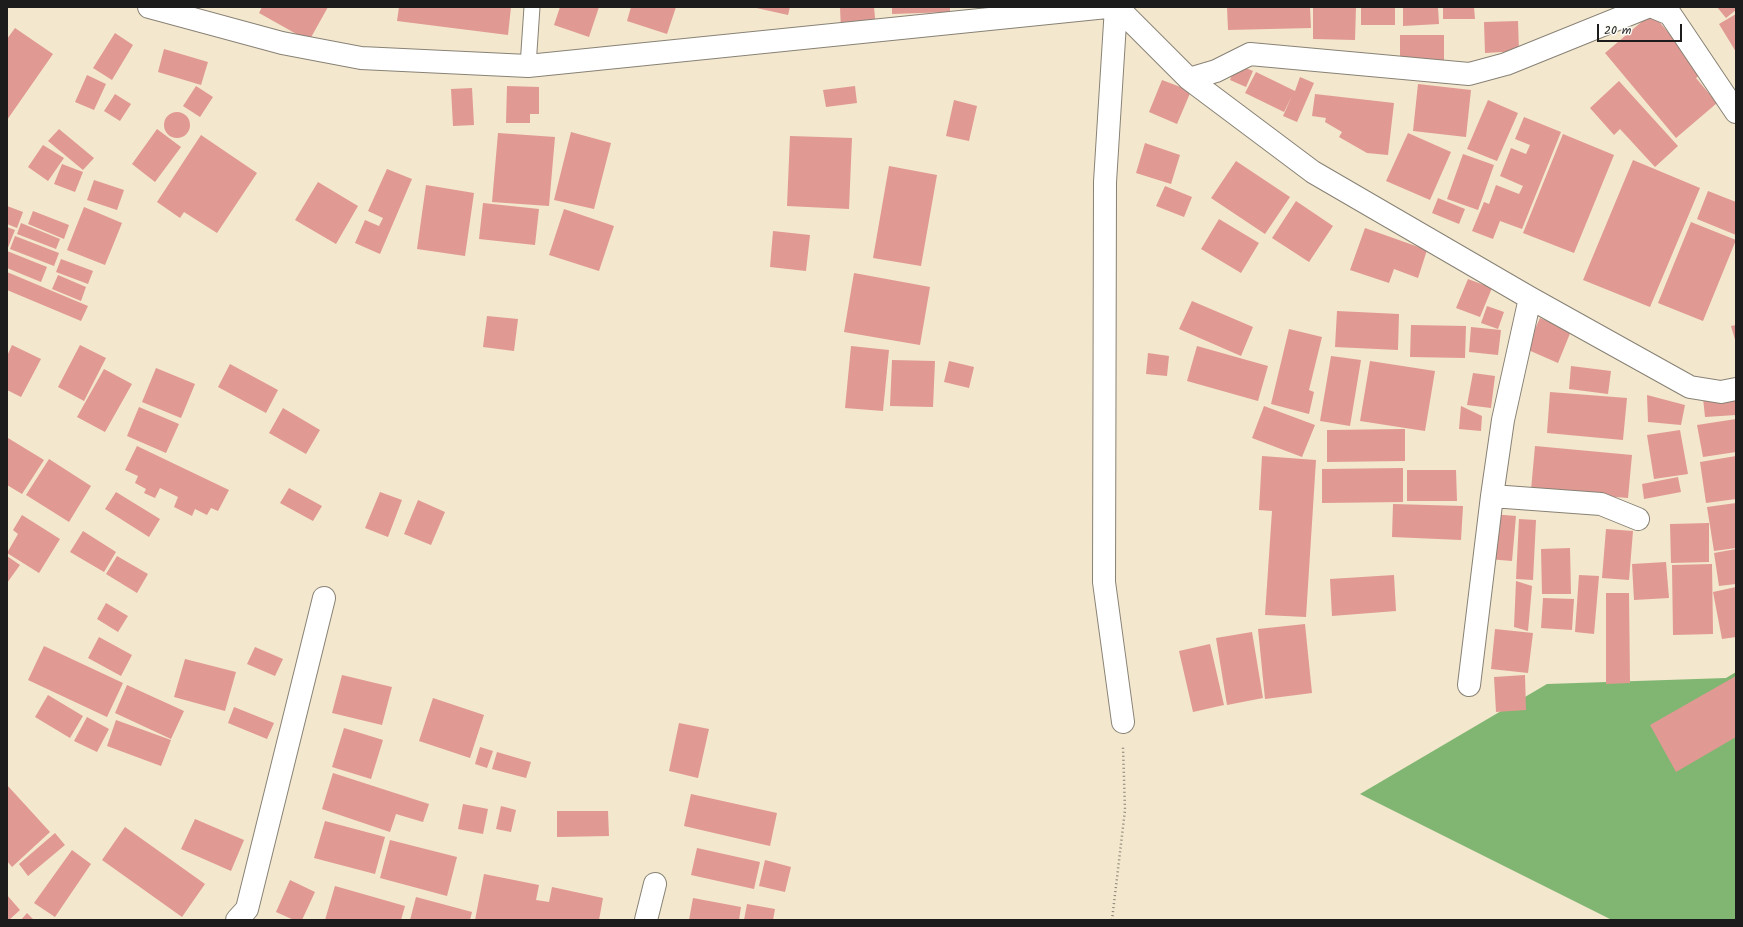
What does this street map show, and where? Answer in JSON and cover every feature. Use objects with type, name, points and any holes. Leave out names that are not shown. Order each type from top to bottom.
[{"type":"street","points":[[149,7],[282,43],[361,58],[528,66],[1107,7]]},
{"type":"street","points":[[1117,7],[1188,79],[1313,172],[1530,298],[1690,387],[1721,392],[1736,389]]},
{"type":"street","points":[[1117,7],[1105,182],[1104,582],[1123,722]]},
{"type":"street","points":[[1188,79],[1216,71],[1250,54],[1469,74],[1506,64],[1647,7]]},
{"type":"street","points":[[1654,7],[1670,14],[1736,112]]},
{"type":"street","points":[[1469,685],[1492,496],[1503,420],[1530,298]]},
{"type":"street","points":[[1492,496],[1601,504],[1638,518]]},
{"type":"street","points":[[237,920],[247,909],[324,598]]},
{"type":"street","points":[[646,920],[655,884]]},
{"type":"lane","points":[[528,66],[532,7]]},
{"type":"path","points":[[1112,920],[1125,810],[1123,722]]},
{"type":"green space","points":[[1736,672],[1736,920],[1612,920],[1360,794],[1547,684],[1726,678]]},
{"type":"building","points":[[262,7],[328,7],[309,41],[259,13]]},
{"type":"building","points":[[399,7],[511,7],[508,35],[397,21]]},
{"type":"building","points":[[560,7],[599,7],[589,37],[554,25]]},
{"type":"building","points":[[631,7],[676,7],[667,34],[627,21]]},
{"type":"building","points":[[752,7],[790,7],[788,15]]},
{"type":"building","points":[[840,7],[874,7],[876,28],[841,30]]},
{"type":"building","points":[[892,7],[950,7],[950,12],[892,14]]},
{"type":"building","points":[[1227,7],[1310,7],[1311,28],[1228,30]]},
{"type":"building","points":[[1313,7],[1356,7],[1355,40],[1313,39]]},
{"type":"building","points":[[1361,7],[1395,7],[1395,25],[1361,25]]},
{"type":"building","points":[[1403,7],[1438,7],[1439,24],[1403,26]]},
{"type":"building","points":[[1443,7],[1474,7],[1475,19],[1443,19]]},
{"type":"building","points":[[1717,7],[1736,7],[1736,10],[1726,18]]},
{"type":"building","points":[[1652,13],[1702,73],[1696,78],[1717,103],[1676,138],[1605,53]]},
{"type":"building","points":[[1736,14],[1736,52],[1719,24]]},
{"type":"building","points":[[1518,21],[1519,51],[1485,53],[1484,22]]},
{"type":"building","points":[[15,28],[53,54],[7,120],[7,39]]},
{"type":"building","points":[[115,33],[133,45],[112,80],[93,68]]},
{"type":"building","points":[[1400,35],[1444,35],[1444,61],[1400,62]]},
{"type":"building","points":[[164,49],[208,62],[201,85],[158,72]]},
{"type":"building","points":[[1236,64],[1253,71],[1246,87],[1230,80]]},
{"type":"building","points":[[1256,72],[1295,91],[1300,77],[1314,83],[1297,122],[1283,116],[1292,96],[1284,112],[1245,93]]},
{"type":"building","points":[[87,75],[106,84],[94,110],[75,102]]},
{"type":"building","points":[[1162,80],[1191,91],[1177,124],[1149,112]]},
{"type":"building","points":[[1619,81],[1678,146],[1655,167],[1620,129],[1614,135],[1590,108]]},
{"type":"building","points":[[1418,84],[1471,90],[1466,137],[1413,131]]},
{"type":"building","points":[[196,86],[213,97],[200,117],[183,106]]},
{"type":"building","points":[[507,86],[539,87],[539,114],[530,114],[530,123],[506,123]]},
{"type":"building","points":[[855,86],[857,103],[826,107],[823,90]]},
{"type":"building","points":[[472,88],[474,125],[453,126],[451,89]]},
{"type":"building","points":[[115,94],[131,104],[120,121],[104,111]]},
{"type":"building","points":[[1315,94],[1394,103],[1388,155],[1367,153],[1339,137],[1342,132],[1325,122],[1326,118],[1312,116]]},
{"type":"building","points":[[954,100],[977,106],[969,141],[946,136]]},
{"type":"building","points":[[1488,100],[1518,113],[1497,161],[1467,149]]},
{"type":"building","points":[[177,112],[186,116],[190,125],[186,134],[177,138],[168,134],[164,125],[168,116]]},
{"type":"building","points":[[1524,117],[1561,132],[1522,229],[1500,221],[1493,239],[1472,231],[1484,202],[1489,204],[1496,185],[1519,194],[1523,186],[1500,176],[1511,148],[1526,154],[1530,145],[1515,139]]},
{"type":"building","points":[[59,129],[94,158],[83,170],[48,141]]},
{"type":"building","points":[[157,129],[181,147],[155,182],[132,164]]},
{"type":"building","points":[[571,132],[611,143],[594,209],[554,200]]},
{"type":"building","points":[[498,133],[555,137],[549,206],[492,202]]},
{"type":"building","points":[[1408,133],[1451,152],[1430,200],[1386,181]]},
{"type":"building","points":[[1563,134],[1614,155],[1574,253],[1523,233]]},
{"type":"building","points":[[201,135],[257,173],[217,233],[184,212],[180,218],[157,202]]},
{"type":"building","points":[[790,136],[852,138],[849,209],[787,206]]},
{"type":"building","points":[[1145,143],[1180,155],[1171,184],[1136,173]]},
{"type":"building","points":[[43,145],[64,158],[48,181],[28,167]]},
{"type":"building","points":[[1463,154],[1494,165],[1478,210],[1447,199]]},
{"type":"building","points":[[1633,160],[1700,188],[1650,307],[1583,280]]},
{"type":"building","points":[[1236,161],[1290,197],[1265,234],[1211,198]]},
{"type":"building","points":[[62,164],[83,172],[75,192],[54,184]]},
{"type":"building","points":[[889,166],[937,175],[921,266],[873,258]]},
{"type":"building","points":[[387,169],[412,179],[380,254],[355,243],[365,220],[379,226],[383,218],[368,211]]},
{"type":"building","points":[[94,180],[124,190],[117,210],[87,200]]},
{"type":"building","points":[[318,182],[358,206],[336,244],[295,220]]},
{"type":"building","points":[[426,185],[474,193],[465,256],[417,249]]},
{"type":"building","points":[[1165,186],[1192,197],[1184,217],[1156,206]]},
{"type":"building","points":[[1708,191],[1736,202],[1736,235],[1697,219]]},
{"type":"building","points":[[1438,198],[1465,209],[1459,224],[1432,213]]},
{"type":"building","points":[[1296,201],[1333,226],[1309,262],[1272,238]]},
{"type":"building","points":[[483,203],[539,209],[535,245],[479,239]]},
{"type":"building","points":[[7,206],[23,212],[17,228],[7,224]]},
{"type":"building","points":[[84,207],[122,223],[105,265],[67,250]]},
{"type":"building","points":[[564,209],[614,226],[599,271],[549,255]]},
{"type":"building","points":[[33,211],[69,225],[64,239],[28,224]]},
{"type":"building","points":[[1219,219],[1259,243],[1241,273],[1201,249]]},
{"type":"building","points":[[1691,222],[1736,240],[1703,321],[1658,303]]},
{"type":"building","points":[[21,223],[60,239],[56,249],[17,234]]},
{"type":"building","points":[[7,227],[15,230],[7,250]]},
{"type":"building","points":[[1365,228],[1427,250],[1418,278],[1394,269],[1389,283],[1350,270]]},
{"type":"building","points":[[773,231],[810,235],[806,271],[770,267]]},
{"type":"building","points":[[15,236],[59,253],[54,266],[10,249]]},
{"type":"building","points":[[7,251],[47,267],[41,282],[7,268]]},
{"type":"building","points":[[61,259],[93,271],[88,284],[56,272]]},
{"type":"building","points":[[7,272],[88,306],[81,321],[7,290]]},
{"type":"building","points":[[854,273],[930,287],[920,345],[844,332]]},
{"type":"building","points":[[58,275],[86,287],[81,301],[52,289]]},
{"type":"building","points":[[1468,279],[1492,288],[1480,317],[1456,308]]},
{"type":"building","points":[[1192,301],[1253,327],[1241,356],[1179,329]]},
{"type":"building","points":[[1487,306],[1504,312],[1498,329],[1481,323]]},
{"type":"building","points":[[1337,311],[1399,314],[1398,350],[1335,347]]},
{"type":"building","points":[[487,316],[518,319],[514,351],[483,347]]},
{"type":"building","points":[[1540,318],[1571,331],[1558,363],[1526,349]]},
{"type":"building","points":[[1411,325],[1466,326],[1465,358],[1410,357]]},
{"type":"building","points":[[1736,325],[1736,343],[1731,326]]},
{"type":"building","points":[[1471,327],[1501,330],[1498,355],[1469,352]]},
{"type":"building","points":[[1289,329],[1322,337],[1309,390],[1314,392],[1309,414],[1271,404]]},
{"type":"building","points":[[12,345],[41,359],[21,397],[7,390],[7,356]]},
{"type":"building","points":[[80,345],[106,358],[84,401],[58,387]]},
{"type":"building","points":[[851,346],[889,350],[883,411],[845,408]]},
{"type":"building","points":[[1197,346],[1268,366],[1258,401],[1187,381]]},
{"type":"building","points":[[1148,353],[1169,356],[1167,376],[1146,374]]},
{"type":"building","points":[[1331,356],[1361,360],[1350,426],[1320,421]]},
{"type":"building","points":[[892,360],[935,361],[933,407],[890,406]]},
{"type":"building","points":[[949,361],[974,367],[969,388],[944,382]]},
{"type":"building","points":[[1370,361],[1435,371],[1425,431],[1360,421]]},
{"type":"building","points":[[230,364],[278,390],[266,413],[218,387]]},
{"type":"building","points":[[1571,366],[1611,371],[1608,394],[1569,389]]},
{"type":"building","points":[[156,368],[195,384],[181,418],[142,402]]},
{"type":"building","points":[[104,369],[132,384],[105,432],[77,417]]},
{"type":"building","points":[[1473,373],[1495,376],[1491,408],[1467,405]]},
{"type":"building","points":[[1550,392],[1627,398],[1623,440],[1547,433]]},
{"type":"building","points":[[1647,395],[1685,405],[1681,425],[1648,422]]},
{"type":"building","points":[[1736,395],[1736,415],[1705,417],[1703,398]]},
{"type":"building","points":[[1264,406],[1315,425],[1302,457],[1252,438]]},
{"type":"building","points":[[1461,406],[1482,416],[1481,431],[1459,429]]},
{"type":"building","points":[[139,407],[179,424],[166,453],[127,436]]},
{"type":"building","points":[[283,408],[320,430],[306,454],[269,433]]},
{"type":"building","points":[[1736,419],[1736,452],[1703,457],[1697,425]]},
{"type":"building","points":[[1405,429],[1405,461],[1327,462],[1327,430]]},
{"type":"building","points":[[1680,430],[1688,474],[1654,479],[1647,435]]},
{"type":"building","points":[[8,438],[44,460],[22,494],[7,485]]},
{"type":"building","points":[[137,446],[229,490],[218,511],[211,508],[207,515],[195,509],[192,516],[174,507],[178,497],[160,488],[155,498],[144,493],[146,489],[135,483],[138,476],[125,470]]},
{"type":"building","points":[[1535,446],[1632,455],[1628,498],[1531,490]]},
{"type":"building","points":[[1262,456],[1316,460],[1306,617],[1265,615],[1272,511],[1259,510]]},
{"type":"building","points":[[1736,456],[1736,499],[1706,503],[1700,462]]},
{"type":"building","points":[[49,459],[91,486],[69,522],[26,495]]},
{"type":"building","points":[[1403,468],[1403,502],[1322,503],[1322,469]]},
{"type":"building","points":[[1407,470],[1456,470],[1457,501],[1407,501]]},
{"type":"building","points":[[1678,477],[1681,492],[1644,499],[1642,484]]},
{"type":"building","points":[[289,488],[322,506],[313,521],[280,503]]},
{"type":"building","points":[[116,492],[160,519],[149,537],[105,509]]},
{"type":"building","points":[[380,492],[402,500],[388,537],[365,528]]},
{"type":"building","points":[[418,500],[445,512],[431,545],[404,534]]},
{"type":"building","points":[[1736,503],[1736,548],[1714,551],[1707,507]]},
{"type":"building","points":[[1393,504],[1463,506],[1461,540],[1392,537]]},
{"type":"building","points":[[1492,514],[1516,516],[1512,561],[1488,559]]},
{"type":"building","points":[[22,515],[60,539],[39,573],[7,553],[18,534],[13,530]]},
{"type":"building","points":[[1519,519],[1536,520],[1533,580],[1516,579]]},
{"type":"building","points":[[1709,523],[1709,562],[1671,563],[1670,524]]},
{"type":"building","points":[[1606,529],[1633,531],[1629,580],[1602,578]]},
{"type":"building","points":[[83,531],[116,552],[104,572],[70,552]]},
{"type":"building","points":[[1570,548],[1571,594],[1542,594],[1541,549]]},
{"type":"building","points":[[1736,549],[1736,584],[1719,586],[1714,553]]},
{"type":"building","points":[[7,556],[20,565],[7,583]]},
{"type":"building","points":[[117,556],[148,574],[137,593],[106,574]]},
{"type":"building","points":[[1666,562],[1669,598],[1634,600],[1632,564]]},
{"type":"building","points":[[1712,564],[1713,634],[1673,635],[1672,565]]},
{"type":"building","points":[[1394,575],[1396,611],[1332,616],[1330,579]]},
{"type":"building","points":[[1579,575],[1599,576],[1594,634],[1575,632]]},
{"type":"building","points":[[1516,581],[1532,586],[1528,631],[1514,627]]},
{"type":"building","points":[[1736,587],[1736,637],[1722,639],[1713,592]]},
{"type":"building","points":[[1606,593],[1629,593],[1630,683],[1606,684]]},
{"type":"building","points":[[1543,598],[1574,599],[1572,630],[1541,628]]},
{"type":"building","points":[[106,603],[128,616],[118,632],[97,619]]},
{"type":"building","points":[[1305,624],[1312,693],[1265,699],[1258,629]]},
{"type":"building","points":[[1495,629],[1533,633],[1528,673],[1491,669]]},
{"type":"building","points":[[1252,632],[1263,698],[1227,705],[1216,638]]},
{"type":"building","points":[[99,637],[132,655],[121,676],[88,658]]},
{"type":"building","points":[[1210,644],[1224,705],[1193,712],[1179,651]]},
{"type":"building","points":[[44,646],[123,683],[107,717],[28,680]]},
{"type":"building","points":[[255,647],[283,659],[275,676],[247,664]]},
{"type":"building","points":[[185,659],[236,672],[225,711],[174,697]]},
{"type":"building","points":[[342,675],[392,687],[382,725],[332,713]]},
{"type":"building","points":[[1525,675],[1526,710],[1496,712],[1494,677]]},
{"type":"building","points":[[1736,676],[1736,737],[1676,772],[1650,725]]},
{"type":"building","points":[[127,685],[184,711],[171,739],[115,713]]},
{"type":"building","points":[[48,695],[83,716],[70,738],[35,717]]},
{"type":"building","points":[[433,698],[484,715],[470,758],[419,741]]},
{"type":"building","points":[[234,707],[274,723],[267,739],[228,723]]},
{"type":"building","points":[[87,717],[109,729],[97,752],[74,741]]},
{"type":"building","points":[[116,720],[171,740],[161,766],[107,746]]},
{"type":"building","points":[[679,723],[709,729],[698,778],[669,771]]},
{"type":"building","points":[[344,728],[383,740],[371,779],[332,767]]},
{"type":"building","points":[[480,747],[493,751],[487,768],[475,764]]},
{"type":"building","points":[[497,752],[531,762],[526,778],[492,769]]},
{"type":"building","points":[[333,773],[429,804],[423,822],[396,814],[390,832],[322,809]]},
{"type":"building","points":[[7,785],[50,832],[12,867],[7,861]]},
{"type":"building","points":[[691,794],[777,813],[770,846],[684,826]]},
{"type":"building","points":[[463,804],[488,809],[483,834],[458,829]]},
{"type":"building","points":[[501,806],[516,810],[511,832],[496,829]]},
{"type":"building","points":[[557,811],[608,811],[609,836],[557,837]]},
{"type":"building","points":[[195,819],[244,840],[231,871],[181,849]]},
{"type":"building","points":[[325,821],[385,837],[375,874],[314,858]]},
{"type":"building","points":[[125,827],[205,884],[182,917],[102,860]]},
{"type":"building","points":[[55,833],[65,845],[28,876],[19,864]]},
{"type":"building","points":[[390,840],[457,857],[447,896],[380,878]]},
{"type":"building","points":[[697,848],[760,862],[754,889],[691,875]]},
{"type":"building","points":[[72,850],[91,864],[55,917],[34,903]]},
{"type":"building","points":[[765,860],[791,867],[785,892],[759,886]]},
{"type":"building","points":[[484,874],[539,885],[536,900],[549,902],[552,887],[603,898],[599,920],[475,920]]},
{"type":"building","points":[[290,880],[315,892],[302,920],[294,920],[276,912]]},
{"type":"building","points":[[335,886],[405,906],[401,920],[325,920]]},
{"type":"building","points":[[7,895],[20,910],[9,920],[7,920]]},
{"type":"building","points":[[416,897],[472,912],[470,920],[410,920]]},
{"type":"building","points":[[693,898],[741,907],[739,920],[689,920]]},
{"type":"building","points":[[747,904],[775,909],[773,920],[744,920]]},
{"type":"building","points":[[27,913],[34,920],[21,920]]}]
